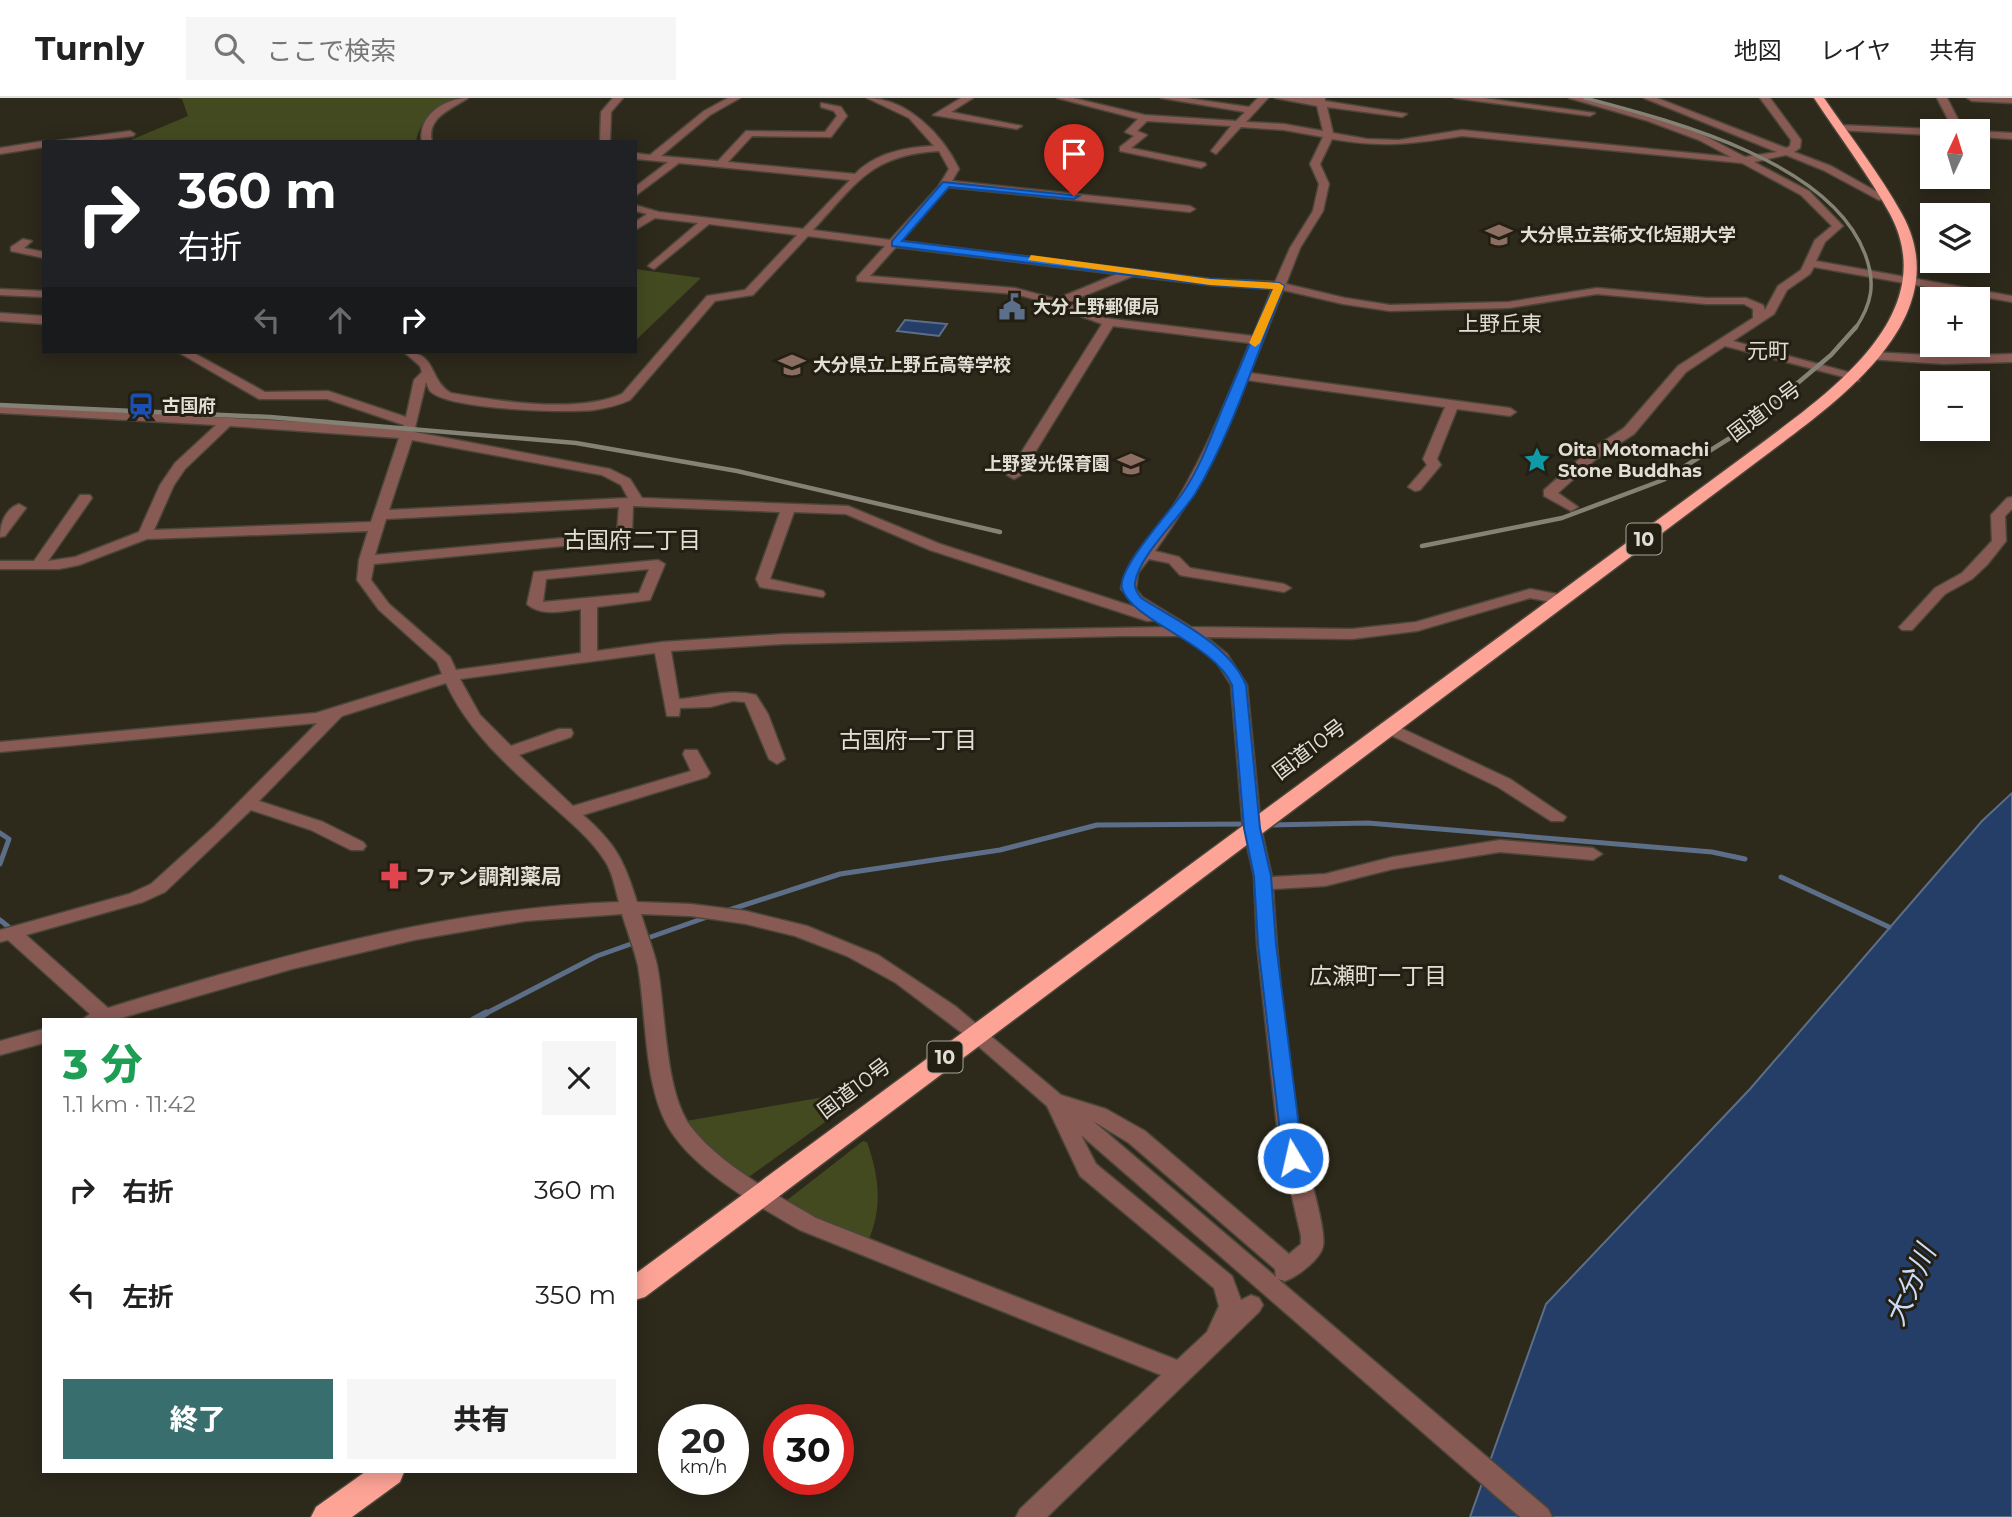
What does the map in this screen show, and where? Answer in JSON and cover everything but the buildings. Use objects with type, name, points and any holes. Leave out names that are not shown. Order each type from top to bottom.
[{"type":"highway","name":"国道10号","points":[[1802,98],[1883,198]]},
{"type":"highway","name":"国道10号","points":[[637,1288],[1256,823],[1563,599],[1855,378],[1897,323],[1906,296],[1908,279],[1907,236],[1819,98]]},
{"type":"highway","points":[[327,1517],[387,1473]]},
{"type":"street","points":[[427,140],[426,130],[441,108],[463,98]]},
{"type":"street","points":[[605,140],[606,112],[618,98]]},
{"type":"street","points":[[652,158],[707,113],[735,98]]},
{"type":"street","points":[[872,98],[903,110],[918,121],[953,165],[947,184],[861,279],[1015,291],[1056,303],[1080,315],[1109,322],[1256,340]]},
{"type":"street","points":[[918,121],[942,113],[968,98]]},
{"type":"street","points":[[1062,98],[1145,118],[1241,123],[1385,144],[1461,133],[1714,160],[1765,158],[1789,153],[1795,148],[1796,140],[1765,98]]},
{"type":"street","points":[[1166,98],[1252,110]]},
{"type":"street","points":[[1216,151],[1221,142],[1263,98]]},
{"type":"street","points":[[1280,98],[1320,101],[1402,114]]},
{"type":"street","points":[[1458,98],[1590,113]]},
{"type":"street","points":[[1571,507],[1549,493],[1598,450],[1629,430],[1682,369],[1770,312],[1782,288],[1803,276],[1820,240],[1836,230],[1835,222],[1805,193],[1747,160],[1702,138],[1651,119],[1574,98]]},
{"type":"street","points":[[1598,98],[1686,124],[1765,158]]},
{"type":"street","points":[[1650,98],[1846,176],[1883,198]]},
{"type":"street","points":[[1942,98],[1953,119]]},
{"type":"street","points":[[1972,98],[2012,100]]},
{"type":"street","points":[[1050,1097],[1099,1115],[1138,1137],[1288,1270],[1312,1247],[1312,1236],[1289,1136],[1263,884],[1237,679],[1223,660],[1136,600],[1128,589],[1131,573],[1189,493],[1219,435],[1295,248],[1318,211],[1324,184],[1315,164],[1329,135],[1320,101]]},
{"type":"street","points":[[720,164],[749,133],[828,135],[842,116],[838,109],[824,105]]},
{"type":"street","points":[[942,113],[1017,126]]},
{"type":"street","points":[[1145,118],[1130,132],[1142,135],[1123,149],[1200,165]]},
{"type":"street","points":[[1839,128],[1920,131]]},
{"type":"street","points":[[74,140],[130,134]]},
{"type":"street","points":[[1990,135],[2012,136]]},
{"type":"street","points":[[0,151],[42,144]]},
{"type":"street","points":[[412,354],[425,364],[437,391],[452,397],[576,408],[616,404],[626,397],[710,298],[747,294],[867,166],[896,154],[941,148]]},
{"type":"street","points":[[637,156],[855,177]]},
{"type":"street","points":[[637,191],[677,160]]},
{"type":"street","points":[[947,184],[1190,209]]},
{"type":"street","points":[[637,208],[655,213],[637,226]]},
{"type":"street","points":[[652,214],[1210,282],[1279,286],[1311,291],[1343,302],[1390,308],[1509,305],[1597,290],[1706,301],[1746,301],[1757,305],[1759,320]]},
{"type":"street","points":[[653,266],[705,222]]},
{"type":"street","points":[[27,242],[15,249],[42,256]]},
{"type":"street","points":[[1811,262],[2012,299]]},
{"type":"street","points":[[1056,303],[1133,272]]},
{"type":"street","points":[[0,292],[42,294]]},
{"type":"street","points":[[30,319],[42,309]]},
{"type":"street","points":[[0,317],[42,320]]},
{"type":"street","points":[[1014,475],[1109,322]]},
{"type":"street","points":[[1722,342],[1855,378]]},
{"type":"street","points":[[188,354],[267,398],[328,395],[397,420],[410,428]]},
{"type":"street","points":[[1872,356],[1944,360],[2012,358]]},
{"type":"street","points":[[428,373],[420,380],[410,428],[366,560],[363,573],[367,586],[384,607],[437,652],[453,675],[469,711],[507,753],[601,842],[613,857],[641,942],[654,1000],[664,1087],[675,1118],[698,1149],[760,1196],[808,1224],[1181,1372]]},
{"type":"street","points":[[1242,376],[1510,412]]},
{"type":"street","points":[[1415,487],[1434,466],[1430,459],[1453,404]]},
{"type":"street","points":[[0,409],[225,424],[355,429],[410,428],[605,472],[634,490],[625,532],[621,537],[366,560]]},
{"type":"street","points":[[145,535],[167,485],[180,466],[225,424]]},
{"type":"street","points":[[38,565],[85,498]]},
{"type":"street","points":[[1907,627],[1940,591],[1982,562],[1999,541],[1998,514],[2012,501]]},
{"type":"street","points":[[0,565],[79,561],[145,535],[631,502],[788,508],[856,512],[935,547],[1184,631]]},
{"type":"street","points":[[0,533],[19,508]]},
{"type":"street","points":[[788,508],[763,579],[765,584],[818,594]]},
{"type":"street","points":[[1144,553],[1174,560],[1185,572],[1284,588]]},
{"type":"street","points":[[662,558],[645,597],[589,604],[547,608],[536,604],[539,575],[662,558]]},
{"type":"street","points":[[0,747],[318,718],[453,675],[662,647],[836,637],[1184,631],[1352,634],[1426,623],[1531,593],[1563,599]]},
{"type":"street","points":[[589,604],[589,656]]},
{"type":"street","points":[[662,647],[672,708],[733,696],[750,698],[760,714],[777,759]]},
{"type":"street","points":[[6,934],[136,898],[158,888],[336,713]]},
{"type":"street","points":[[1388,727],[1504,783],[1557,817]]},
{"type":"street","points":[[507,753],[565,733]]},
{"type":"street","points":[[570,813],[701,773],[691,754]]},
{"type":"street","points":[[247,803],[317,827],[357,846]]},
{"type":"street","points":[[1263,884],[1325,880],[1393,863],[1500,846],[1593,854]]},
{"type":"street","points":[[6,934],[99,1018],[245,974],[364,944],[535,912],[628,906],[711,911],[805,933],[872,960],[925,993],[1539,1517]]},
{"type":"street","points":[[0,1048],[42,1036]]},
{"type":"street","points":[[1050,1097],[1088,1170],[1224,1283],[1231,1306],[1217,1336]]},
{"type":"street","points":[[1028,1517],[1251,1306]]},
{"type":"green space","points":[[177,98],[458,98],[430,114],[421,126],[416,140],[131,140],[188,116],[182,99]]},
{"type":"green space","points":[[637,269],[701,278],[637,339]]},
{"type":"green space","points":[[847,1093],[846,1107],[746,1179],[705,1146],[686,1121]]},
{"type":"green space","points":[[863,1141],[867,1142],[871,1155],[878,1192],[876,1216],[868,1241],[816,1219],[786,1201]]},
{"type":"water","points":[[905,320],[947,324],[939,336],[897,331]]},
{"type":"water","name":"大分川","points":[[2012,793],[2012,1517],[1470,1517],[1546,1304],[1750,1089],[1982,821]]},
{"type":"waterway","points":[[1268,825],[1368,823],[1712,852],[1745,859]]},
{"type":"waterway","points":[[726,911],[840,874],[1000,850],[1097,825],[1248,824]]},
{"type":"waterway","points":[[0,833],[9,839],[0,864]]},
{"type":"waterway","points":[[1781,877],[1889,927]]},
{"type":"waterway","points":[[483,1015],[597,956],[710,916]]},
{"type":"waterway","points":[[0,920],[10,928]]},
{"type":"waterway","points":[[477,1018],[486,1013]]},
{"type":"railway","points":[[1585,98],[1703,133],[1784,170],[1819,194],[1846,222],[1865,254],[1868,265],[1871,284],[1869,302],[1855,329]]},
{"type":"railway","points":[[1422,546],[1562,518],[1663,480],[1738,433],[1831,355],[1856,327]]},
{"type":"railway","points":[[0,405],[270,417],[576,443],[737,471],[1000,532]]},
{"type":"slow traffic","points":[[1031,258],[1210,282],[1279,286],[1255,343]]},
{"type":"place","name":"大分県立芸術文化短期大学","points":[[1499,235]]},
{"type":"place","name":"大分上野郵便局","points":[[1012,307]]},
{"type":"place","name":"大分県立上野丘高等学校","points":[[792,365]]},
{"type":"place","name":"古国府","points":[[141,406]]},
{"type":"place","name":"Oita Motomachi Stone Buddhas","points":[[1537,460]]},
{"type":"place","name":"上野愛光保育園","points":[[1131,464]]},
{"type":"place","name":"ファン調剤薬局","points":[[394,876]]},
{"type":"district","name":"上野丘東","points":[[1500,323]]},
{"type":"district","name":"元町","points":[[1768,350]]},
{"type":"district","name":"古国府二丁目","points":[[632,540]]},
{"type":"district","name":"古国府一丁目","points":[[908,740]]},
{"type":"district","name":"広瀬町一丁目","points":[[1378,976]]},
{"type":"route","points":[[1074,196],[947,184],[895,243],[1210,282],[1279,286],[1211,452],[1182,504],[1131,573],[1128,589],[1136,600],[1216,654],[1228,666],[1239,685],[1252,828],[1263,876],[1267,944],[1293,1158]]}]
